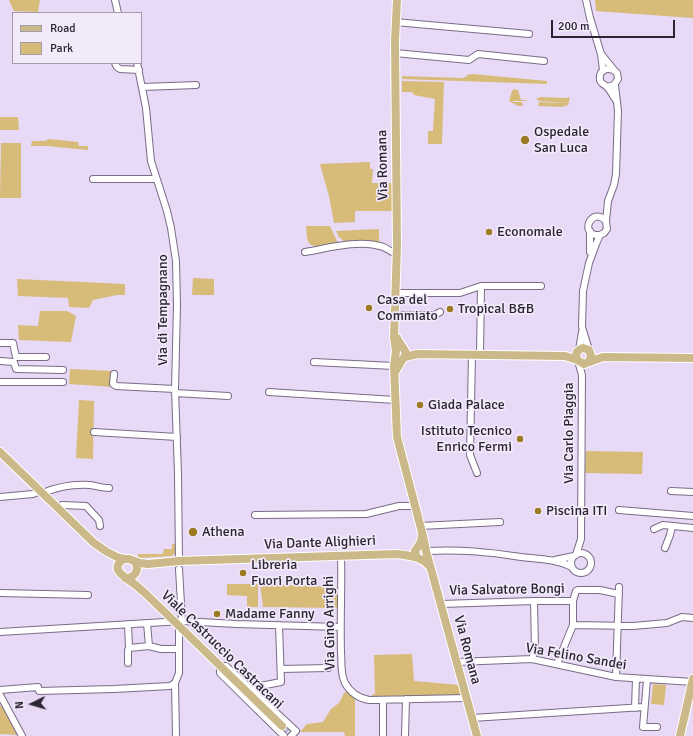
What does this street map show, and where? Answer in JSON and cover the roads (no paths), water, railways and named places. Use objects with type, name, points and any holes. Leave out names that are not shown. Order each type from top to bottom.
[{"type":"main road","name":"Via Romana","points":[[397,0],[395,22],[397,254],[395,331],[401,353],[394,369],[397,441],[477,736]]},
{"type":"main road","name":"Via Carlo Piaggia","points":[[578,356],[583,348],[590,351]]},
{"type":"main road","points":[[590,351],[603,357]]},
{"type":"main road","points":[[589,362],[591,358],[590,351]]},
{"type":"main road","name":"Via Carlo Piaggia","points":[[401,353],[578,356]]},
{"type":"main road","name":"Via Carlo Piaggia","points":[[578,356],[584,364],[603,357],[693,358]]},
{"type":"main road","points":[[0,452],[94,543],[121,562],[129,559],[135,562],[137,568],[132,575]]},
{"type":"main road","name":"Via Romana","points":[[421,530],[422,541],[417,553],[427,562],[432,571]]},
{"type":"main road","points":[[417,553],[425,557],[426,551]]},
{"type":"main road","name":"Via Dante Alighieri","points":[[135,562],[179,565],[341,555],[417,553]]},
{"type":"main road","name":"Viale Castruccio Castracani","points":[[121,562],[119,571],[120,574],[132,575],[145,593],[178,623],[282,726]]},
{"type":"main road","name":"Via Dante Alighieri","points":[[132,575],[148,564]]},
{"type":"main road","points":[[680,736],[693,681]]},
{"type":"street","points":[[115,0],[117,12]]},
{"type":"street","points":[[586,0],[601,54],[603,71]]},
{"type":"street","points":[[395,22],[529,34]]},
{"type":"street","points":[[395,53],[469,60],[478,54],[544,61]]},
{"type":"street","points":[[582,375],[578,356],[582,327],[583,291],[591,246],[589,223],[596,217],[608,200],[614,185],[616,168],[617,104],[615,85],[618,78],[615,71],[601,54]]},
{"type":"street","points":[[116,64],[120,69],[139,70]]},
{"type":"street","name":"Via di Tempagnano","points":[[137,64],[143,87],[148,120],[151,161],[167,211],[175,254],[177,305],[175,391],[179,565],[179,672],[175,683],[176,736]]},
{"type":"street","points":[[615,71],[609,68],[603,71],[600,75],[600,79],[607,87],[617,104]]},
{"type":"street","points":[[143,87],[196,85]]},
{"type":"street","points":[[607,87],[615,85]]},
{"type":"street","points":[[93,179],[156,179]]},
{"type":"street","points":[[590,231],[594,235],[600,235],[607,229],[606,221],[608,200]]},
{"type":"street","points":[[596,217],[602,218],[606,221]]},
{"type":"street","points":[[589,263],[600,235]]},
{"type":"street","points":[[305,252],[347,245],[372,245],[382,246],[391,253],[397,254]]},
{"type":"street","points":[[396,293],[460,293],[481,286],[541,286]]},
{"type":"street","points":[[477,473],[470,455],[481,286]]},
{"type":"street","points":[[395,315],[435,315],[440,312]]},
{"type":"street","points":[[582,327],[590,351]]},
{"type":"street","points":[[0,343],[13,343],[16,357],[46,357]]},
{"type":"street","points":[[0,362],[14,362],[16,369],[63,370]]},
{"type":"street","points":[[314,362],[394,369]]},
{"type":"street","points":[[582,375],[589,362]]},
{"type":"street","points":[[114,374],[113,384],[116,386],[228,396]]},
{"type":"street","name":"Via Carlo Piaggia","points":[[575,556],[581,539],[582,375]]},
{"type":"street","points":[[0,382],[63,382]]},
{"type":"street","points":[[269,392],[395,400]]},
{"type":"street","points":[[94,432],[177,437]]},
{"type":"street","points":[[0,497],[33,494],[66,486],[91,485],[109,488]]},
{"type":"street","points":[[671,491],[693,492]]},
{"type":"street","points":[[58,508],[62,506],[86,506],[99,520],[100,526]]},
{"type":"street","points":[[255,515],[366,514],[399,506],[415,506]]},
{"type":"street","points":[[619,510],[693,516]]},
{"type":"street","points":[[421,530],[500,522]]},
{"type":"street","points":[[654,529],[663,525],[693,528]]},
{"type":"street","points":[[665,548],[672,526]]},
{"type":"street","name":"Via Carlo Piaggia","points":[[581,539],[588,556]]},
{"type":"street","points":[[426,551],[460,550],[553,560],[572,567],[578,573],[586,572],[590,569],[591,564],[588,556],[582,554],[553,560]]},
{"type":"street","name":"Via Gino Arrighi","points":[[341,555],[340,627],[342,671],[350,691],[360,698],[368,700],[466,698]]},
{"type":"street","points":[[572,567],[571,562],[575,556]]},
{"type":"street","points":[[616,677],[619,587]]},
{"type":"street","points":[[557,664],[573,625],[573,601],[576,592],[578,590],[600,590],[619,594]]},
{"type":"street","points":[[0,593],[88,595]]},
{"type":"street","points":[[532,659],[535,648],[534,601]]},
{"type":"street","name":"Via Salvatore Bongi","points":[[441,604],[573,601]]},
{"type":"street","points":[[573,625],[648,625],[667,623],[681,617],[693,618]]},
{"type":"street","points":[[0,632],[147,623],[340,627]]},
{"type":"street","points":[[147,623],[149,646]]},
{"type":"street","points":[[128,624],[128,663]]},
{"type":"street","points":[[252,689],[255,687],[281,682],[279,626]]},
{"type":"street","points":[[129,648],[149,646],[161,649],[179,650]]},
{"type":"street","name":"Via Felino Sandei","points":[[456,662],[532,659],[616,677],[647,680],[693,681]]},
{"type":"street","points":[[284,736],[220,673],[220,666],[226,666],[252,689],[296,731],[295,735]]},
{"type":"street","points":[[281,669],[328,668]]},
{"type":"street","points":[[635,708],[636,679]]},
{"type":"street","points":[[647,680],[643,727],[657,727]]},
{"type":"street","points":[[0,690],[38,687],[39,690],[114,689],[170,686],[175,683]]},
{"type":"street","points":[[0,695],[22,736]]},
{"type":"street","points":[[405,736],[406,699]]},
{"type":"street","points":[[383,700],[383,736]]},
{"type":"street","points":[[472,718],[644,707]]},
{"type":"tunnel","points":[[282,726],[292,736]]},
{"type":"place","name":"Ospedale San Luca","points":[[525,140]]},
{"type":"place","name":"Economale","points":[[489,232]]},
{"type":"place","name":"Casa del Commiato","points":[[369,308]]},
{"type":"place","name":"Tropical B&B","points":[[450,309]]},
{"type":"place","name":"Giada Palace","points":[[420,405]]},
{"type":"place","name":"Istituto Tecnico Enrico Fermi","points":[[520,439]]},
{"type":"place","name":"Piscina ITI","points":[[538,511]]},
{"type":"place","name":"Athena","points":[[193,532]]},
{"type":"place","name":"Libreria Fuori Porta","points":[[243,573]]},
{"type":"place","name":"Madame Fanny","points":[[217,614]]}]
